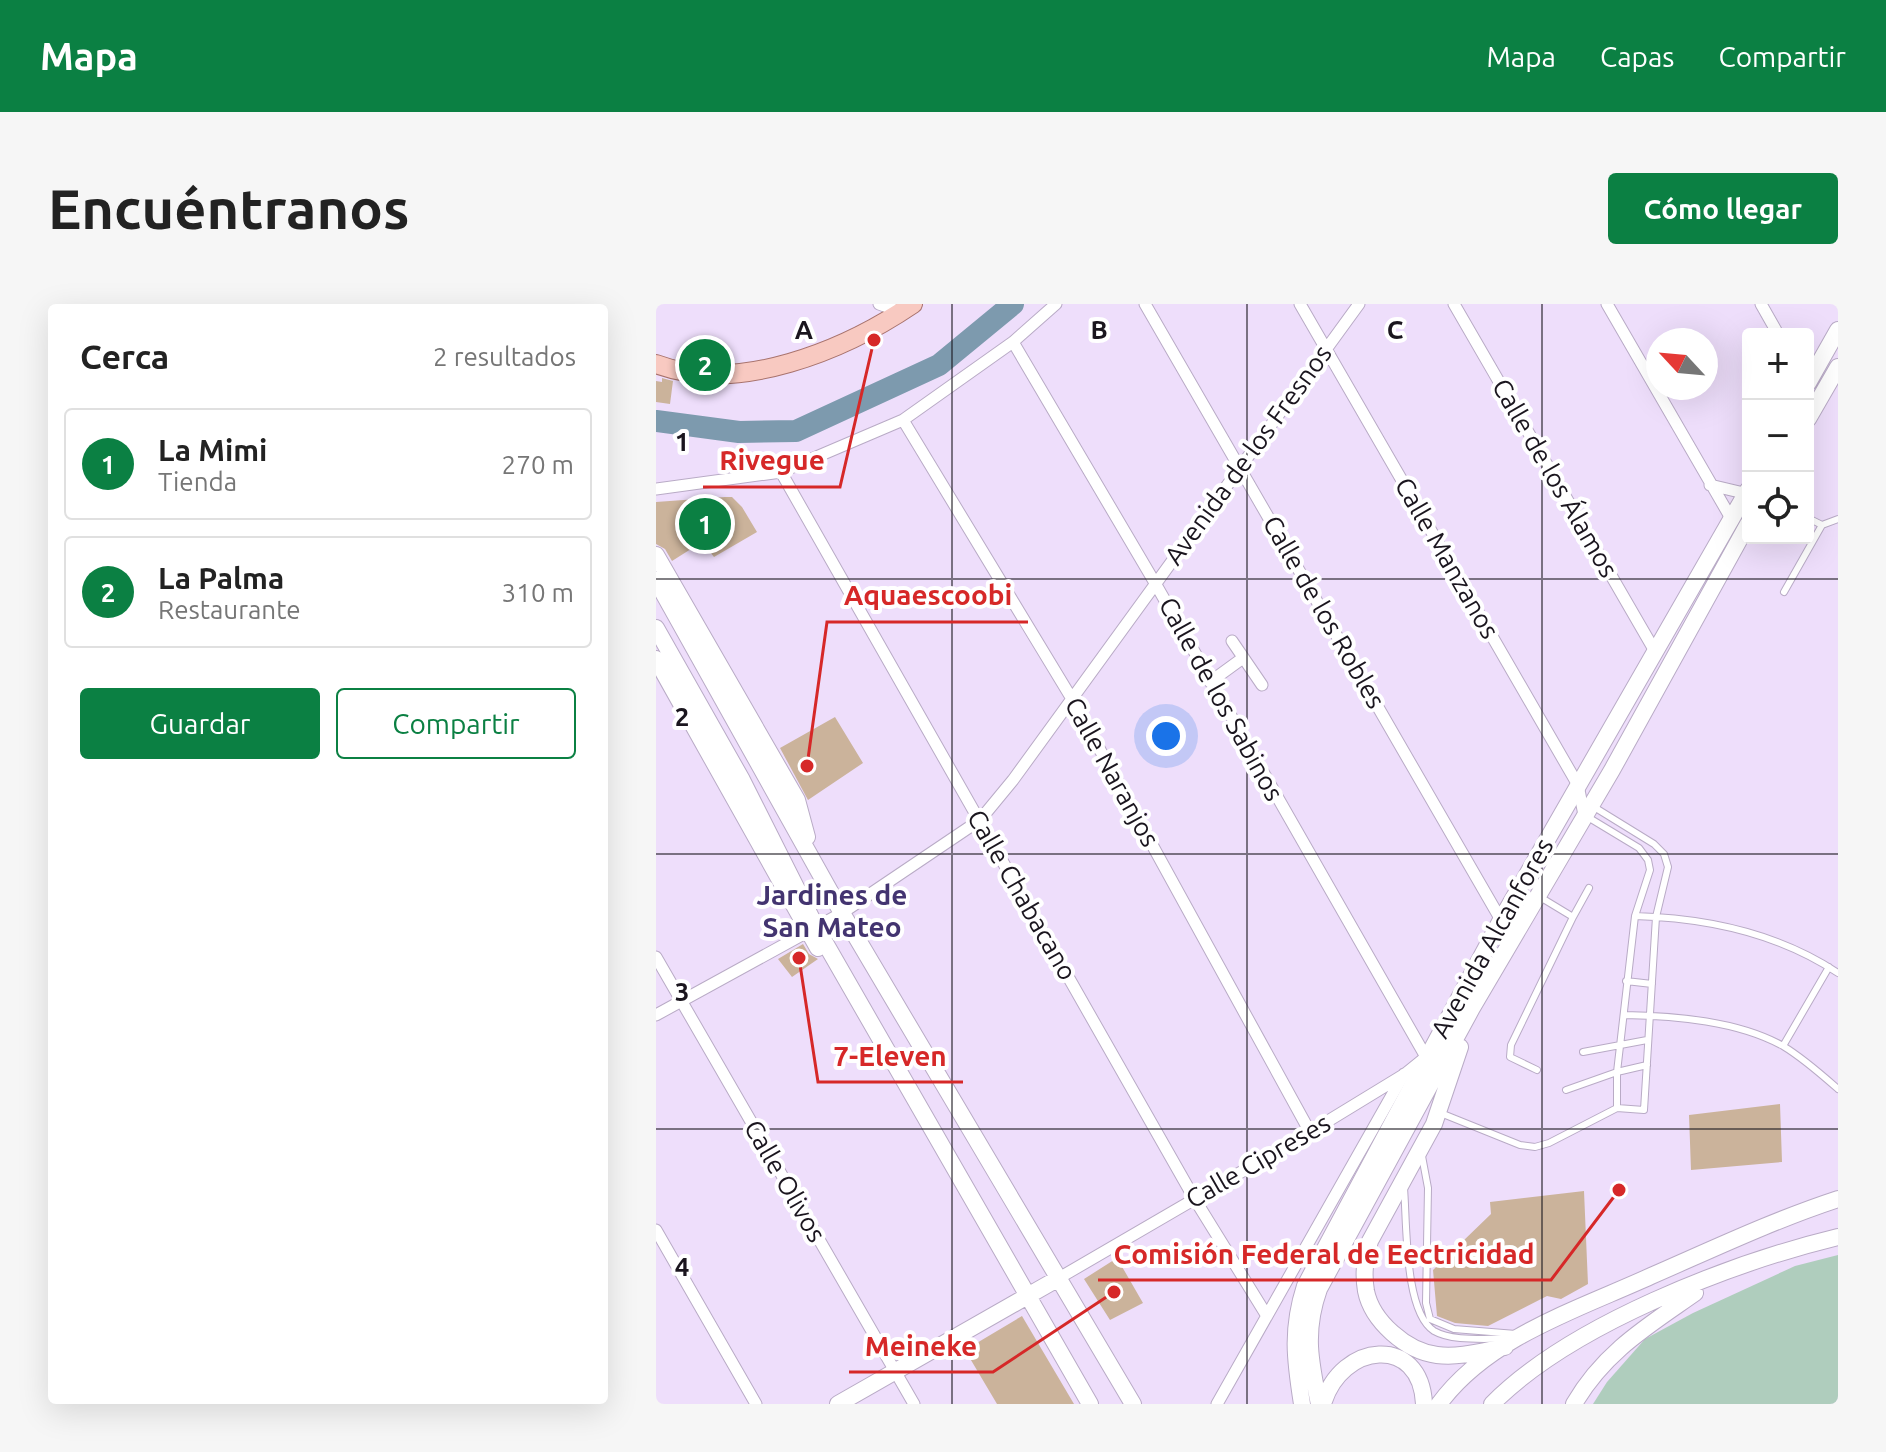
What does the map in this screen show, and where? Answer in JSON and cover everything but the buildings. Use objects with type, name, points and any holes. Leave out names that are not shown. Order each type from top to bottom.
[{"type":"main road","points":[[656,364],[707,374],[751,372],[806,357],[857,338],[907,308]]},
{"type":"main road","points":[[1814,372],[1838,330]]},
{"type":"main road","points":[[1814,409],[1837,372]]},
{"type":"main road","name":"Avenida Alcanfores","points":[[1302,1404],[1294,1339],[1296,1313],[1305,1286],[1501,920],[1656,653],[1740,522]]},
{"type":"main road","name":"Avenida Alcanfores","points":[[1321,1404],[1308,1340],[1311,1313],[1319,1289],[1472,1008],[1587,810],[1740,522]]},
{"type":"main road","points":[[656,555],[797,800],[813,861]]},
{"type":"main road","points":[[656,580],[842,913],[1133,1404]]},
{"type":"main road","points":[[656,628],[742,780],[811,930]]},
{"type":"main road","points":[[656,659],[811,930],[880,1038],[1090,1404]]},
{"type":"main road","points":[[1472,1008],[1438,1112],[1378,1226],[1366,1257],[1366,1292],[1376,1313],[1407,1343],[1436,1355],[1461,1355],[1515,1340],[1785,1216],[1838,1199]]},
{"type":"main road","points":[[1492,1404],[1516,1380],[1550,1356],[1634,1311],[1721,1274],[1793,1248],[1838,1237]]},
{"type":"main road","points":[[1574,1404],[1614,1350],[1721,1274]]},
{"type":"main road","name":"Calle Cipreses","points":[[838,1404],[1059,1278]]},
{"type":"main road","points":[[1439,1404],[1466,1373],[1515,1340]]},
{"type":"main road","points":[[1321,1404],[1337,1375],[1347,1365],[1374,1354],[1401,1360],[1413,1370],[1422,1384],[1424,1404]]},
{"type":"street","points":[[879,304],[907,308]]},
{"type":"street","points":[[656,489],[781,472],[903,420],[1013,342],[1056,304]]},
{"type":"street","name":"Calle de los Robles","points":[[1145,304],[1501,920]]},
{"type":"street","name":"Calle Manzanos","points":[[1300,304],[1578,785],[1587,810]]},
{"type":"street","name":"Avenida de los Fresnos","points":[[811,930],[842,913],[980,820],[1013,780],[1359,304]]},
{"type":"street","name":"Calle de los Álamos","points":[[1454,304],[1656,653]]},
{"type":"street","points":[[1607,304],[1710,485],[1740,522]]},
{"type":"street","points":[[1761,304],[1775,328]]},
{"type":"street","name":"Calle de los Sabinos","points":[[1013,342],[1155,583],[1426,1057]]},
{"type":"street","name":"Calle Naranjos","points":[[903,420],[1072,699],[1310,1132]]},
{"type":"street","name":"Calle Chabacano","points":[[781,472],[1194,1198],[1267,1316]]},
{"type":"street","points":[[1710,485],[1742,492]]},
{"type":"street","points":[[1232,641],[1262,685]]},
{"type":"street","points":[[1210,682],[1243,658]]},
{"type":"street","points":[[656,1015],[811,930]]},
{"type":"street","name":"Calle Olivos","points":[[656,957],[914,1404]]},
{"type":"street","name":"Calle Cipreses","points":[[1059,1278],[1310,1132],[1405,1074],[1426,1057]]},
{"type":"street","points":[[1217,1404],[1405,1074]]},
{"type":"street","points":[[656,1230],[756,1404]]},
{"type":"lane","points":[[1784,592],[1822,525],[1838,519]]},
{"type":"lane","points":[[1814,521],[1822,525]]},
{"type":"lane","points":[[1438,1112],[1520,1145],[1535,1147],[1549,1143],[1617,1108],[1644,1110],[1656,917],[1668,867],[1664,854],[1638,834],[1587,810]]},
{"type":"lane","points":[[1587,810],[1632,844],[1648,860],[1650,870],[1635,916],[1617,1072],[1617,1108]]},
{"type":"lane","points":[[1632,844],[1638,834]]},
{"type":"lane","points":[[1537,1070],[1513,1060],[1510,1057],[1511,1045],[1589,888]]},
{"type":"lane","points":[[1537,896],[1573,917]]},
{"type":"lane","points":[[1635,916],[1734,928],[1780,941],[1838,973]]},
{"type":"lane","points":[[1783,1046],[1829,967]]},
{"type":"lane","points":[[1626,981],[1652,984]]},
{"type":"lane","points":[[1625,1015],[1747,1031],[1783,1046],[1838,1089]]},
{"type":"lane","points":[[1583,1052],[1647,1040]]},
{"type":"lane","points":[[1566,1090],[1647,1065]]},
{"type":"lane","points":[[1421,1149],[1428,1188],[1426,1303],[1430,1319],[1454,1329],[1515,1340]]},
{"type":"lane","points":[[1403,1180],[1413,1296],[1424,1321],[1435,1332],[1451,1336],[1515,1340]]},
{"type":"green space","points":[[1838,1255],[1838,1404],[1593,1404],[1607,1382],[1645,1339],[1795,1266]]},
{"type":"waterway","points":[[656,421],[739,432],[796,431],[939,365],[1013,304]]},
{"type":"place","name":"Rivegue","points":[[874,340]]},
{"type":"place","name":"La Palma","points":[[705,365]]},
{"type":"place","name":"La Mimi","points":[[705,524]]},
{"type":"place","name":"Aquaescoobi","points":[[807,766]]},
{"type":"place","name":"7-Eleven","points":[[799,958]]},
{"type":"place","name":"Comisión Federal de Eectricidad","points":[[1619,1190]]},
{"type":"place","name":"Meineke","points":[[1114,1292]]},
{"type":"district","name":"Jardines de San Mateo","points":[[832,911]]}]
